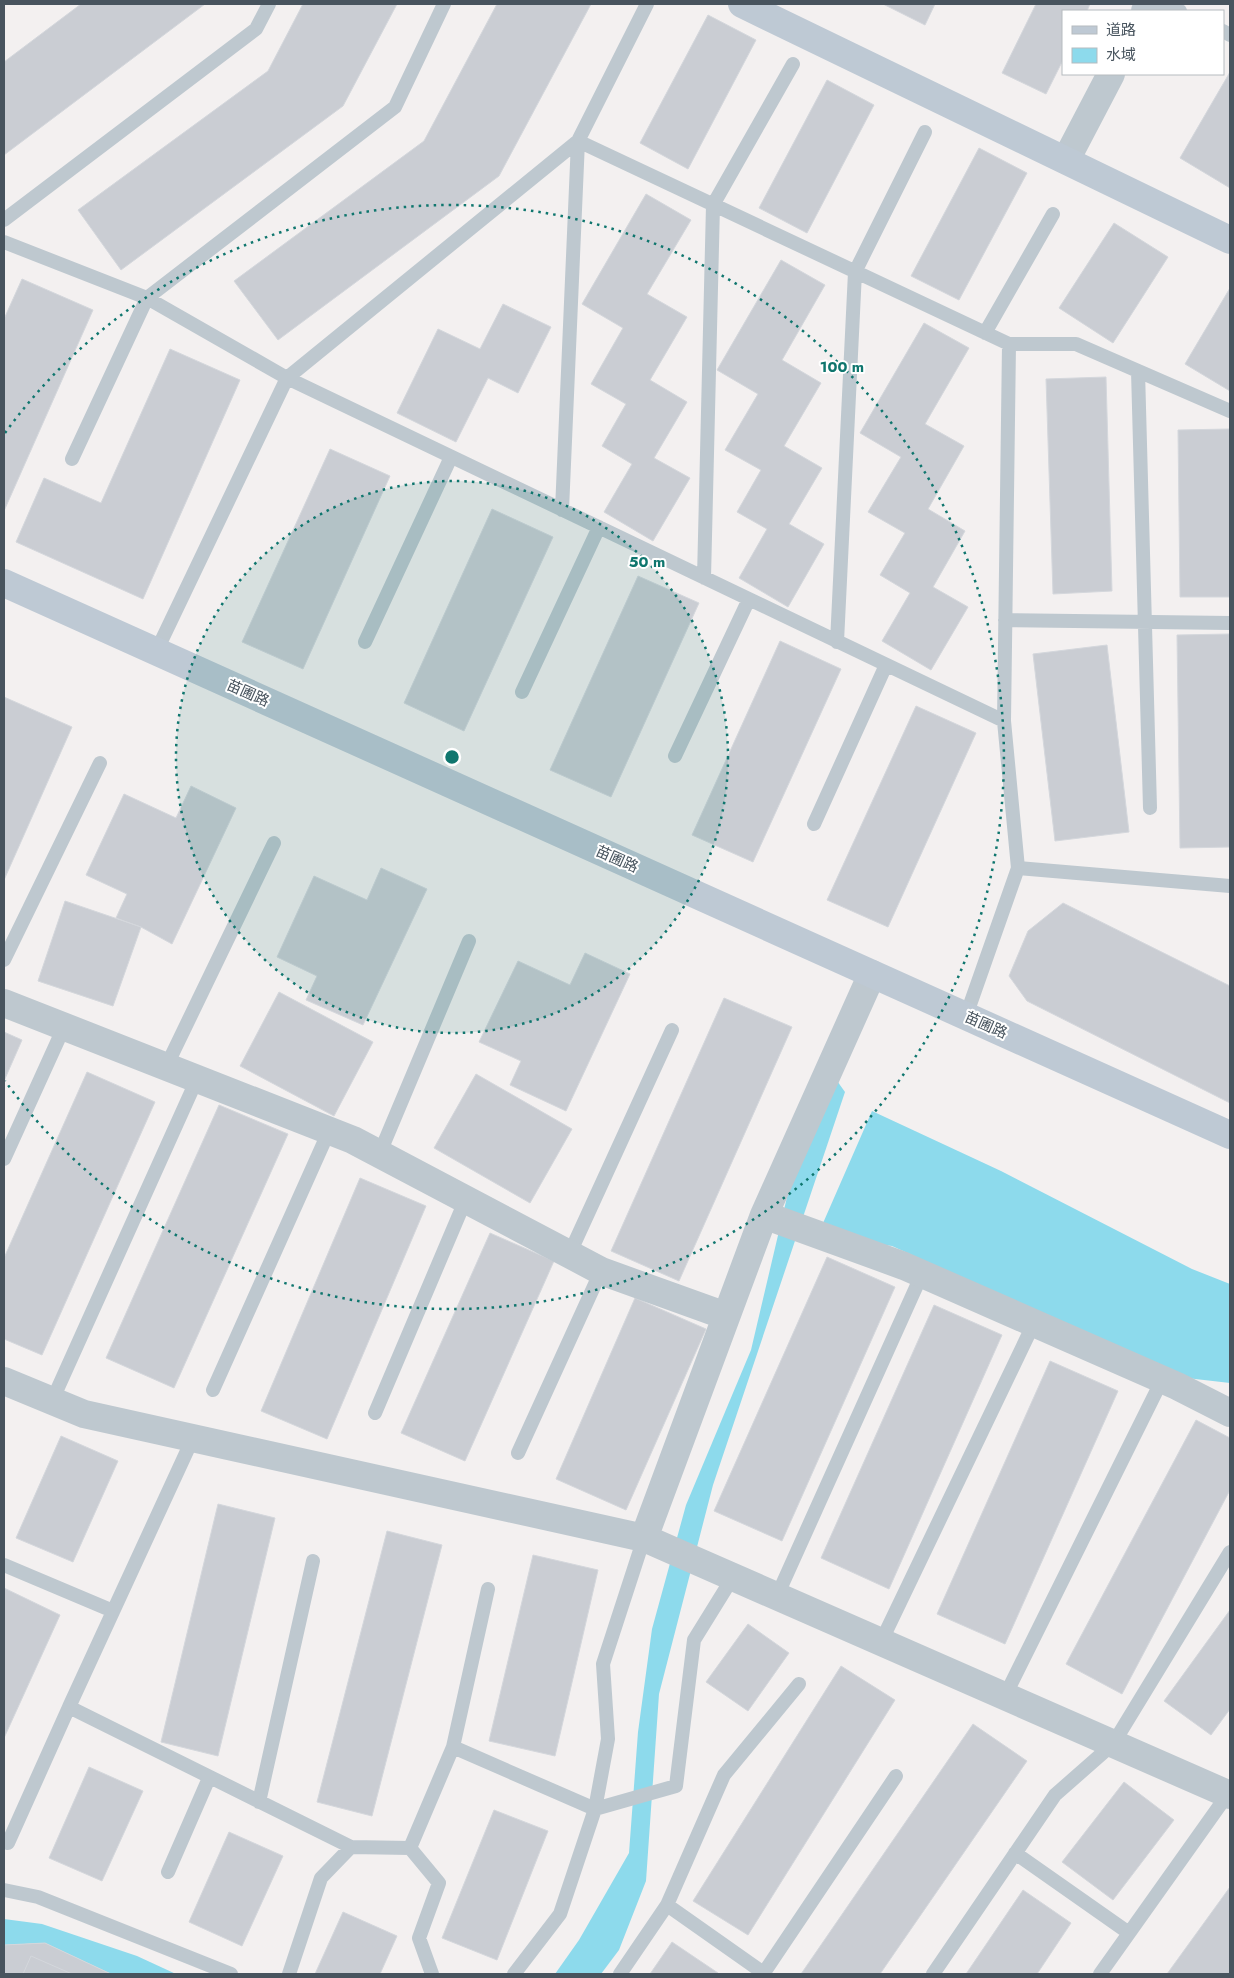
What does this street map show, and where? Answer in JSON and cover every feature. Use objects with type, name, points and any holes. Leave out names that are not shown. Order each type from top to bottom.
[{"type":"street","points":[[742,4],[1230,240]]},
{"type":"street","points":[[1066,160],[1110,75]]},
{"type":"street","name":"苗圃路","points":[[4,583],[1230,1135]]},
{"type":"street","points":[[644,1538],[764,1215],[872,974]]},
{"type":"street","points":[[4,1003],[329,1131],[379,1155],[601,1271],[726,1316]]},
{"type":"street","points":[[764,1215],[922,1274],[1162,1380],[1230,1413]]},
{"type":"street","points":[[4,1381],[84,1414],[644,1538],[1229,1793]]},
{"type":"lane","points":[[4,220],[256,30],[269,4]]},
{"type":"lane","points":[[72,459],[147,298],[395,107],[444,4]]},
{"type":"lane","points":[[156,652],[287,378],[578,141],[647,4]]},
{"type":"lane","points":[[1164,4],[1178,10]]},
{"type":"lane","points":[[704,578],[713,205],[792,64]]},
{"type":"lane","points":[[837,642],[855,272],[925,132]]},
{"type":"lane","points":[[578,141],[1009,344],[1076,344],[1230,412]]},
{"type":"lane","points":[[562,510],[578,141]]},
{"type":"lane","points":[[985,333],[1053,214]]},
{"type":"lane","points":[[4,242],[147,298],[287,378],[1004,722]]},
{"type":"lane","points":[[966,1016],[1018,868],[1004,722],[1009,344]]},
{"type":"lane","points":[[1138,371],[1150,808]]},
{"type":"lane","points":[[365,642],[451,457]]},
{"type":"lane","points":[[522,692],[599,528]]},
{"type":"lane","points":[[675,756],[749,599]]},
{"type":"lane","points":[[1005,620],[1230,623]]},
{"type":"lane","points":[[814,824],[886,665]]},
{"type":"lane","points":[[4,960],[100,763]]},
{"type":"lane","points":[[166,1067],[274,843]]},
{"type":"lane","points":[[1018,868],[1230,886]]},
{"type":"lane","points":[[379,1155],[469,941]]},
{"type":"lane","points":[[4,1159],[64,1027]]},
{"type":"lane","points":[[569,1255],[672,1030]]},
{"type":"lane","points":[[52,1401],[197,1079]]},
{"type":"lane","points":[[213,1390],[329,1131]]},
{"type":"lane","points":[[375,1413],[465,1201]]},
{"type":"lane","points":[[518,1453],[601,1271]]},
{"type":"lane","points":[[777,1596],[922,1274]]},
{"type":"lane","points":[[881,1642],[1034,1323]]},
{"type":"lane","points":[[1005,1696],[1162,1380]]},
{"type":"lane","points":[[8,1843],[193,1438]]},
{"type":"lane","points":[[514,1974],[560,1914],[594,1809],[608,1739],[603,1664],[644,1538]]},
{"type":"lane","points":[[933,1974],[1055,1795],[1113,1744],[1230,1552]]},
{"type":"lane","points":[[260,1802],[313,1561]]},
{"type":"lane","points":[[4,1565],[113,1611]]},
{"type":"lane","points":[[453,1748],[594,1809],[676,1786],[694,1640],[733,1577]]},
{"type":"lane","points":[[410,1848],[453,1748],[488,1589]]},
{"type":"lane","points":[[620,1974],[667,1905],[724,1775],[799,1684]]},
{"type":"lane","points":[[69,1707],[350,1847],[410,1848],[439,1883],[418,1938],[432,1974]]},
{"type":"lane","points":[[667,1905],[764,1974],[896,1776]]},
{"type":"lane","points":[[168,1872],[209,1778]]},
{"type":"lane","points":[[1100,1974],[1229,1793]]},
{"type":"lane","points":[[288,1974],[321,1878],[350,1847]]},
{"type":"lane","points":[[1015,1853],[1129,1933]]},
{"type":"lane","points":[[4,1890],[38,1897],[231,1974]]},
{"type":"water","points":[[820,1057],[845,1092],[713,1485],[659,1694],[646,1881],[619,1950],[601,1974],[555,1974],[579,1940],[629,1853],[638,1732],[652,1629],[686,1505],[751,1350]]},
{"type":"water","points":[[872,1111],[1001,1171],[1192,1269],[1230,1284],[1230,1383],[1152,1374],[945,1270],[892,1246],[862,1242],[820,1230]]},
{"type":"water","points":[[4,1919],[42,1924],[137,1956],[176,1974],[111,1974],[45,1943],[4,1945]]},
{"type":"building","points":[[81,4],[205,4],[4,155],[4,62]]},
{"type":"building","points":[[303,4],[397,4],[343,106],[121,270],[78,210],[268,71]]},
{"type":"building","points":[[497,4],[591,4],[499,176],[278,340],[234,281],[424,141]]},
{"type":"building","points":[[883,4],[935,4],[925,25]]},
{"type":"building","points":[[1036,4],[1090,4],[1087,10],[1062,10],[1062,62],[1046,94],[1002,73]]},
{"type":"building","points":[[708,15],[756,40],[688,169],[640,143]]},
{"type":"building","points":[[1230,72],[1230,188],[1180,158]]},
{"type":"building","points":[[827,80],[874,105],[807,233],[759,208]]},
{"type":"building","points":[[979,148],[1027,173],[959,300],[911,276]]},
{"type":"building","points":[[646,194],[691,220],[647,294],[687,317],[650,380],[687,402],[654,458],[690,478],[653,541],[604,512],[632,464],[602,446],[626,404],[591,384],[623,328],[582,304]]},
{"type":"building","points":[[1114,223],[1168,257],[1113,343],[1059,308]]},
{"type":"building","points":[[781,260],[825,285],[782,360],[821,383],[784,446],[822,468],[789,524],[824,544],[788,607],[739,578],[767,529],[737,512],[761,470],[725,450],[758,394],[717,370]]},
{"type":"building","points":[[22,279],[93,310],[4,511],[4,319]]},
{"type":"building","points":[[1230,288],[1230,391],[1185,364]]},
{"type":"building","points":[[503,304],[551,327],[518,393],[488,378],[456,442],[397,413],[438,329],[480,349]]},
{"type":"building","points":[[924,323],[969,348],[925,424],[964,446],[928,509],[965,531],[933,587],[968,607],[931,670],[882,641],[910,593],[880,575],[905,533],[868,512],[901,457],[860,433]]},
{"type":"building","points":[[170,349],[240,380],[143,599],[16,542],[44,478],[101,503]]},
{"type":"building","points":[[1106,377],[1112,591],[1053,594],[1046,379]]},
{"type":"building","points":[[1230,429],[1230,597],[1180,597],[1178,430]]},
{"type":"building","points":[[330,449],[390,476],[303,669],[242,642]]},
{"type":"building","points":[[492,509],[553,537],[464,731],[404,703]]},
{"type":"building","points":[[638,576],[699,603],[611,797],[550,770]]},
{"type":"building","points":[[1230,634],[1230,847],[1180,848],[1177,635]]},
{"type":"building","points":[[780,641],[841,669],[753,862],[692,835]]},
{"type":"building","points":[[1107,645],[1129,832],[1055,841],[1033,654]]},
{"type":"building","points":[[4,697],[72,727],[4,880]]},
{"type":"building","points":[[916,706],[976,733],[888,927],[827,900]]},
{"type":"building","points":[[191,786],[236,808],[172,944],[141,927],[116,918],[127,894],[86,875],[124,794],[176,818]]},
{"type":"building","points":[[381,868],[427,889],[363,1025],[306,1000],[317,976],[277,957],[314,876],[367,900]]},
{"type":"building","points":[[65,901],[141,927],[113,1006],[38,981]]},
{"type":"building","points":[[1063,903],[1230,986],[1230,1103],[1027,1001],[1009,976],[1028,931]]},
{"type":"building","points":[[585,953],[630,974],[566,1111],[510,1085],[521,1061],[479,1042],[518,961],[570,985]]},
{"type":"building","points":[[279,992],[373,1042],[334,1116],[240,1066]]},
{"type":"building","points":[[724,998],[792,1027],[679,1281],[611,1251]]},
{"type":"building","points":[[4,1032],[22,1040],[4,1081]]},
{"type":"building","points":[[87,1072],[155,1102],[42,1355],[4,1339],[4,1258]]},
{"type":"building","points":[[476,1074],[572,1129],[530,1203],[434,1148]]},
{"type":"building","points":[[219,1105],[288,1134],[174,1388],[106,1358]]},
{"type":"building","points":[[360,1178],[426,1206],[327,1439],[261,1411]]},
{"type":"building","points":[[490,1233],[554,1261],[465,1461],[401,1433]]},
{"type":"building","points":[[827,1257],[895,1287],[782,1541],[714,1511]]},
{"type":"building","points":[[635,1298],[706,1329],[626,1510],[556,1479]]},
{"type":"building","points":[[934,1305],[1002,1335],[889,1589],[821,1558]]},
{"type":"building","points":[[1050,1361],[1118,1391],[1005,1644],[937,1614]]},
{"type":"building","points":[[1196,1420],[1230,1438],[1230,1490],[1122,1694],[1066,1664]]},
{"type":"building","points":[[61,1436],[118,1461],[73,1562],[16,1538]]},
{"type":"building","points":[[218,1504],[275,1518],[218,1756],[161,1742]]},
{"type":"building","points":[[387,1531],[442,1545],[372,1816],[317,1802]]},
{"type":"building","points":[[533,1555],[598,1570],[555,1756],[489,1741]]},
{"type":"building","points":[[4,1588],[60,1615],[4,1738]]},
{"type":"building","points":[[1230,1610],[1230,1709],[1211,1735],[1164,1701]]},
{"type":"building","points":[[748,1624],[789,1653],[748,1711],[706,1682]]},
{"type":"building","points":[[841,1666],[895,1700],[748,1935],[693,1901]]},
{"type":"building","points":[[973,1724],[1027,1761],[880,1974],[801,1974]]},
{"type":"building","points":[[89,1767],[143,1791],[102,1881],[49,1858]]},
{"type":"building","points":[[1124,1782],[1174,1820],[1113,1900],[1062,1862]]},
{"type":"building","points":[[494,1810],[548,1831],[497,1960],[442,1938]]},
{"type":"building","points":[[229,1832],[283,1856],[242,1946],[189,1922]]},
{"type":"building","points":[[1230,1887],[1230,1974],[1167,1974]]},
{"type":"building","points":[[1023,1890],[1071,1923],[1037,1974],[966,1974]]},
{"type":"building","points":[[343,1912],[397,1936],[380,1974],[315,1974]]},
{"type":"building","points":[[672,1942],[718,1973],[650,1974]]},
{"type":"building","points":[[45,1943],[111,1974],[4,1974],[4,1945]]},
{"type":"building","points":[[31,1956],[72,1974],[23,1974]]}]
